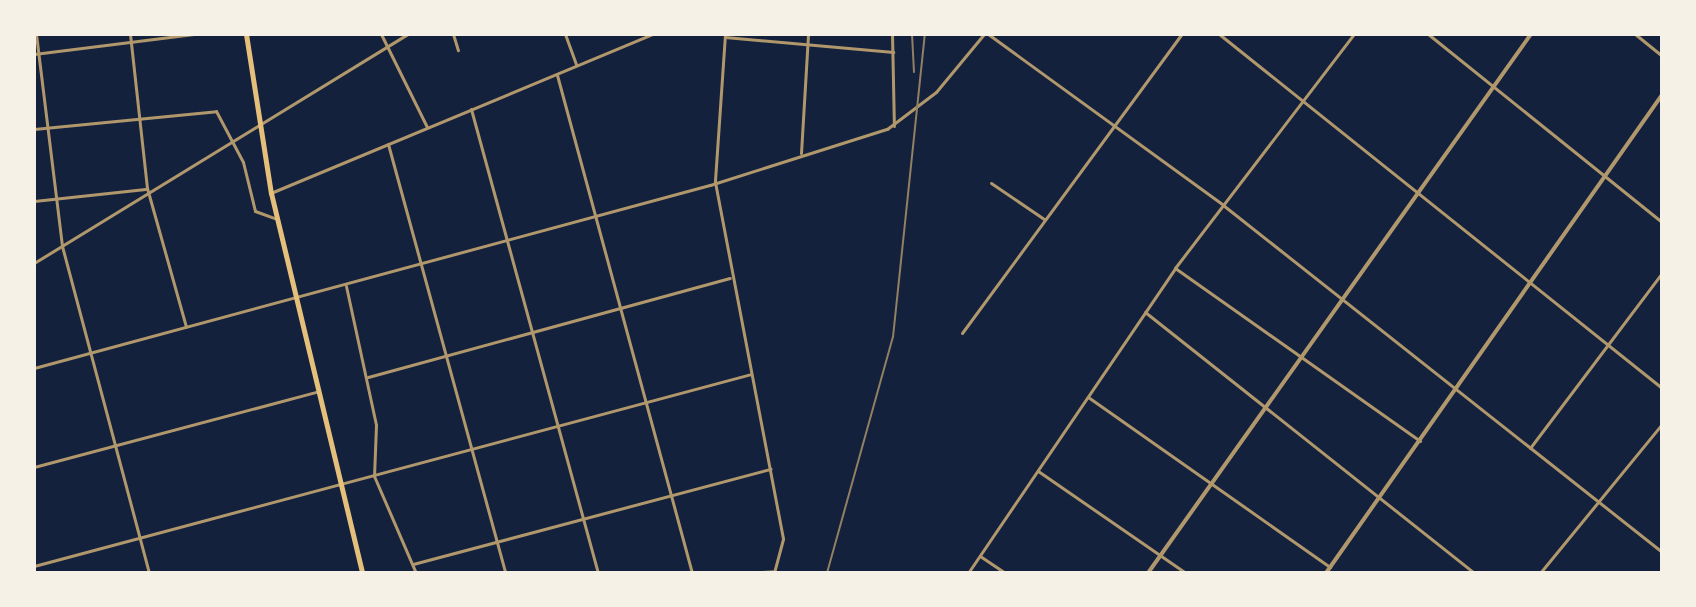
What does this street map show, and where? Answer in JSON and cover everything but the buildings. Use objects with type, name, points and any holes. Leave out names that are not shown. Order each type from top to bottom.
[{"type":"main road","points":[[246,34],[271,193],[362,573]]},
{"type":"street","points":[[36,34],[36,54],[62,246],[149,573]]},
{"type":"street","points":[[130,34],[148,194],[186,327]]},
{"type":"street","points":[[36,54],[194,34]]},
{"type":"street","points":[[381,34],[427,127]]},
{"type":"street","points":[[34,263],[408,34]]},
{"type":"street","points":[[453,34],[458,50]]},
{"type":"street","points":[[565,34],[576,65]]},
{"type":"street","points":[[271,193],[652,34]]},
{"type":"street","points":[[801,153],[808,34]]},
{"type":"street","points":[[892,34],[894,126]]},
{"type":"street","points":[[34,368],[297,300],[595,217],[894,126],[936,92],[986,34],[1223,205],[1662,552]]},
{"type":"street","points":[[962,333],[1112,124],[1182,34]]},
{"type":"street","points":[[1219,34],[1420,191],[1662,388]]},
{"type":"street","points":[[968,573],[1175,268],[1354,34]]},
{"type":"street","points":[[1428,34],[1662,222]]},
{"type":"street","points":[[1148,573],[1531,34]]},
{"type":"street","points":[[1635,34],[1662,56]]},
{"type":"street","points":[[749,573],[775,572],[783,539],[715,182],[724,36],[893,52]]},
{"type":"street","points":[[557,75],[692,573]]},
{"type":"street","points":[[1326,573],[1662,95]]},
{"type":"street","points":[[471,109],[598,573]]},
{"type":"street","points":[[34,129],[213,110],[234,139],[255,211],[278,219]]},
{"type":"street","points":[[388,144],[505,573]]},
{"type":"street","points":[[991,183],[1044,219]]},
{"type":"street","points":[[34,201],[147,188]]},
{"type":"street","points":[[1175,268],[1420,441]]},
{"type":"street","points":[[1530,448],[1662,273]]},
{"type":"street","points":[[368,377],[732,278]]},
{"type":"street","points":[[346,286],[376,425],[374,476],[416,573]]},
{"type":"street","points":[[1145,312],[1474,573]]},
{"type":"street","points":[[34,566],[751,374]]},
{"type":"street","points":[[34,467],[319,391]]},
{"type":"street","points":[[1087,397],[1330,567]]},
{"type":"street","points":[[1540,573],[1662,424]]},
{"type":"street","points":[[413,564],[496,539],[771,469]]},
{"type":"street","points":[[1036,470],[1186,573]]},
{"type":"street","points":[[980,556],[1005,573]]},
{"type":"railway","points":[[912,34],[914,72]]},
{"type":"railway","points":[[827,573],[893,337],[925,34]]}]
